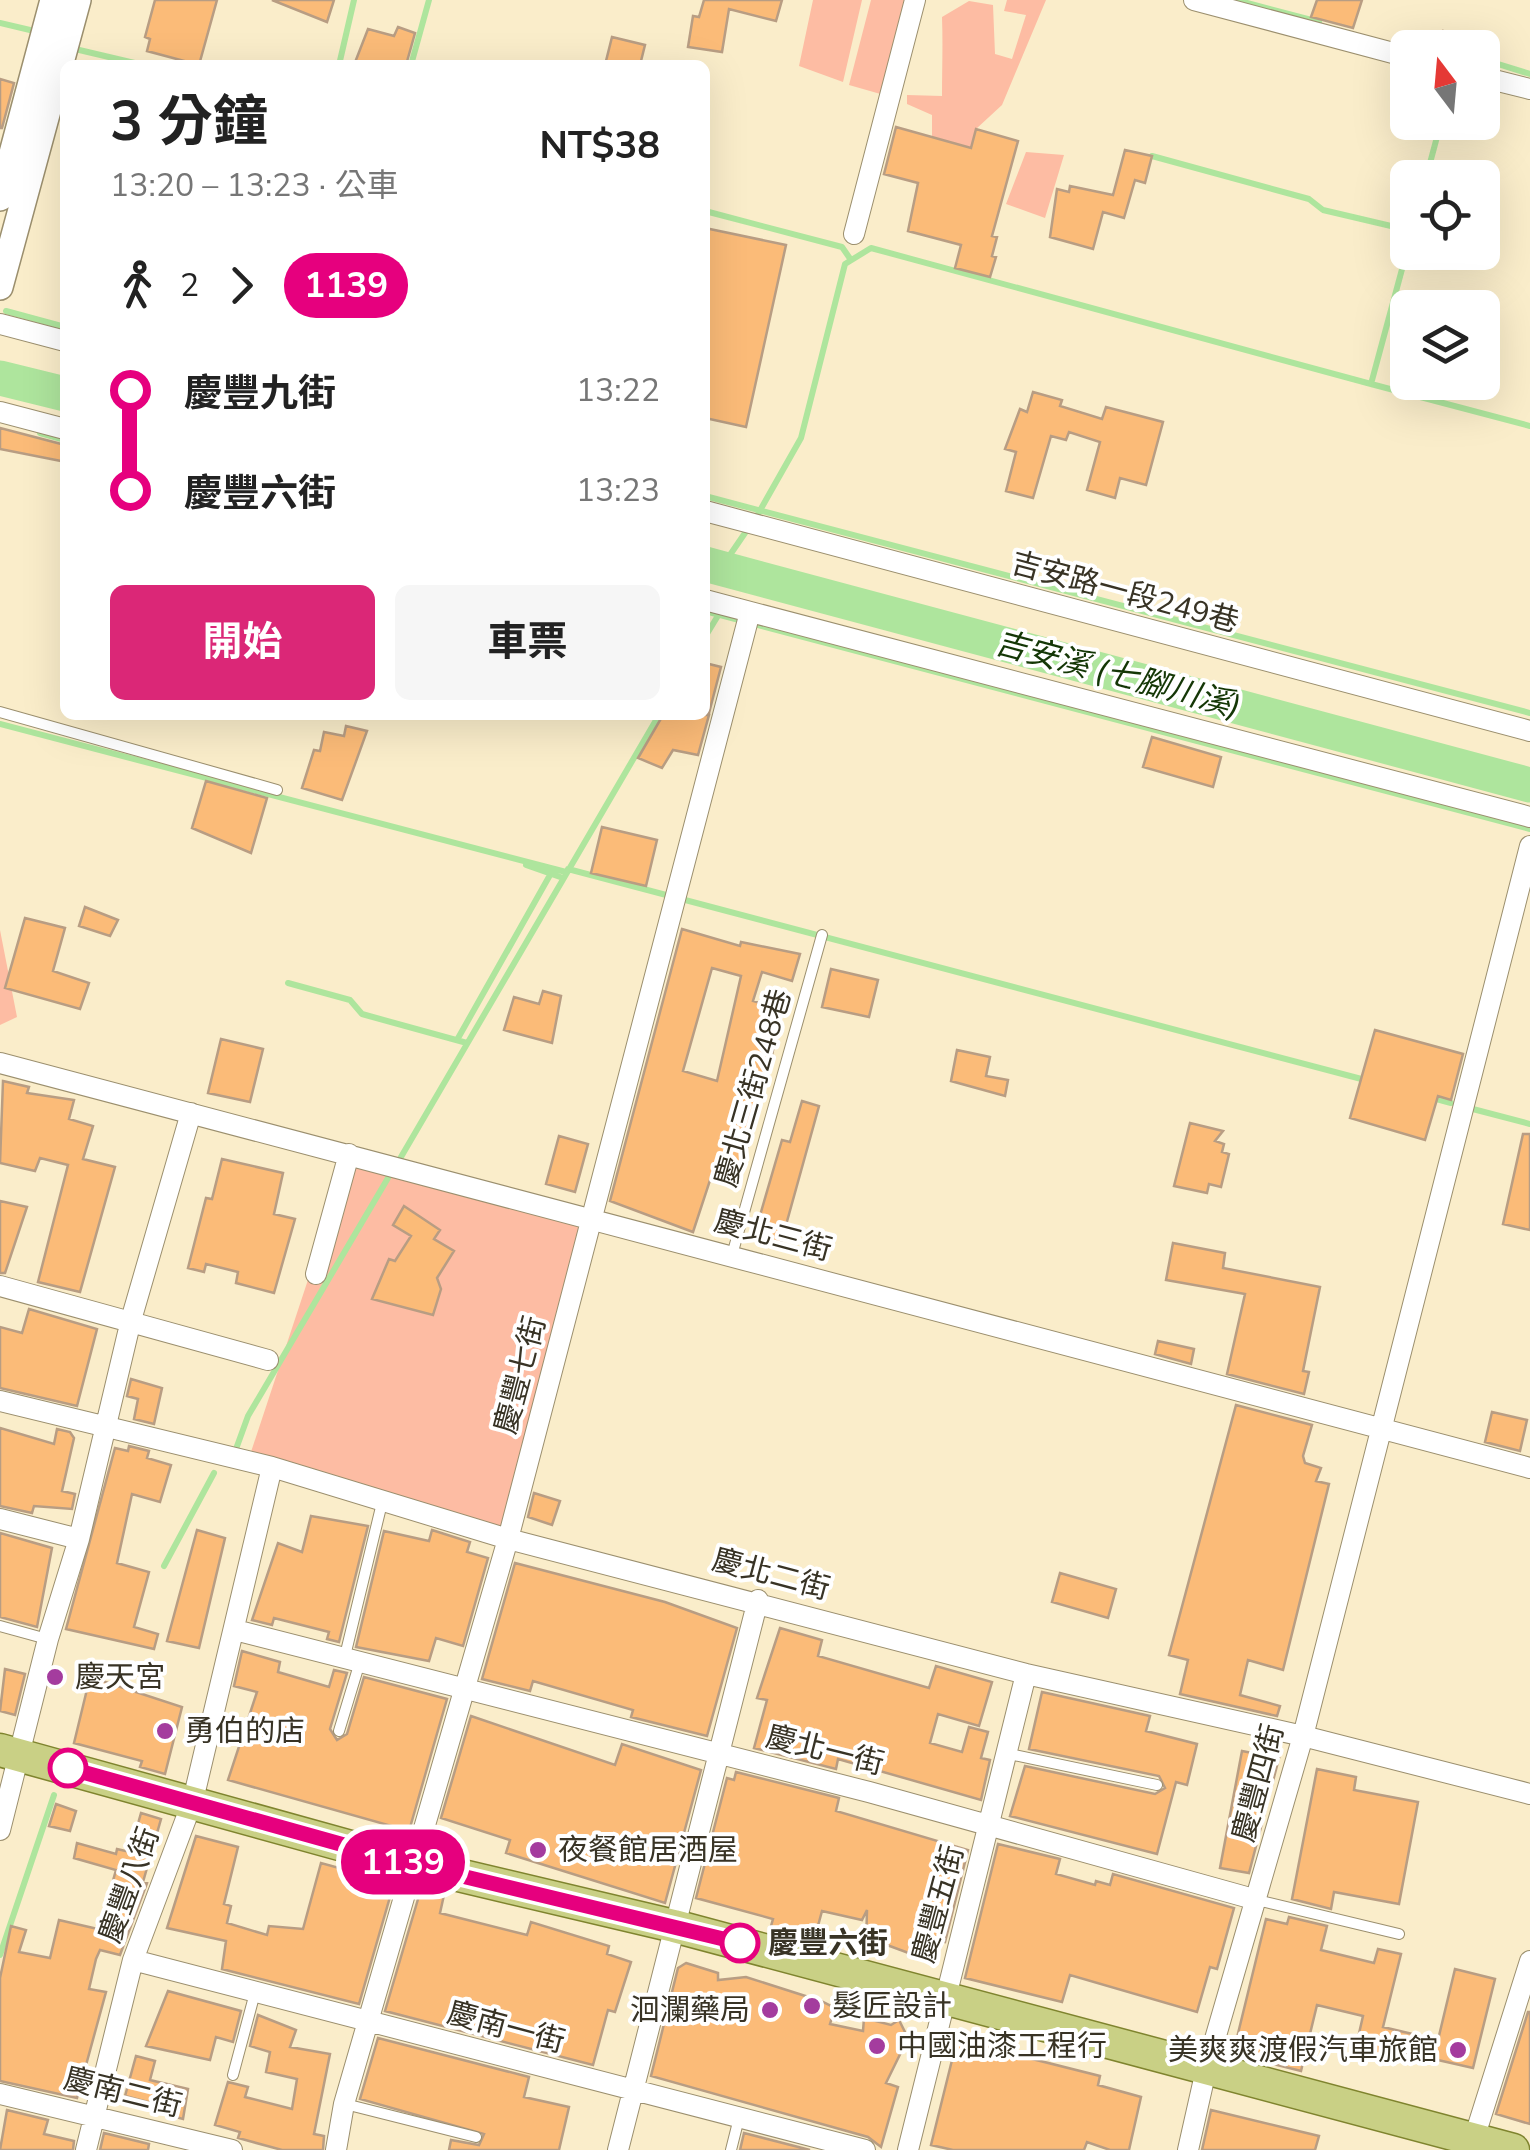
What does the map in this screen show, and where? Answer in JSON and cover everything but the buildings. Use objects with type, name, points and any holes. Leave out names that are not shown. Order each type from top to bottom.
[{"type":"main road","points":[[9,1752],[193,1800],[412,1864],[944,1996],[1472,2145],[1512,2150]]},
{"type":"street","points":[[0,198],[53,0]]},
{"type":"street","points":[[62,60],[78,0]]},
{"type":"street","points":[[854,234],[916,0]]},
{"type":"street","points":[[1194,0],[1390,52]]},
{"type":"street","points":[[0,286],[60,66]]},
{"type":"street","points":[[1500,82],[1530,89]]},
{"type":"street","points":[[0,324],[60,340]]},
{"type":"street","points":[[0,412],[60,428]]},
{"type":"street","name":"吉安路一段249巷","points":[[710,512],[1530,731]]},
{"type":"street","points":[[710,601],[1530,817]]},
{"type":"street","name":"慶豐七街","points":[[336,2150],[344,2104],[508,1538],[750,612]]},
{"type":"street","name":"慶豐四街","points":[[1188,2150],[1206,2070],[1302,1736],[1530,846]]},
{"type":"street","name":"慶北三街","points":[[2,1069],[190,1113],[592,1217],[1530,1468]]},
{"type":"street","points":[[0,1830],[9,1752],[80,1539],[131,1320],[190,1113]]},
{"type":"street","points":[[316,1274],[349,1154]]},
{"type":"street","points":[[0,1286],[268,1360]]},
{"type":"street","name":"慶北二街","points":[[0,1400],[272,1467],[508,1538],[758,1600],[1026,1674],[1302,1736],[1530,1794]]},
{"type":"street","name":"慶豐八街","points":[[86,2150],[133,1960],[193,1800],[272,1467]]},
{"type":"street","points":[[0,1519],[80,1539]]},
{"type":"street","points":[[618,2150],[758,1600]]},
{"type":"street","name":"慶北一街","points":[[235,1630],[990,1824],[1257,1900]]},
{"type":"street","name":"慶豐五街","points":[[908,2150],[1026,1674]]},
{"type":"street","name":"慶南一街","points":[[133,1960],[865,2150]]},
{"type":"street","points":[[1472,2145],[1529,1965]]},
{"type":"street","name":"慶南二街","points":[[0,2094],[232,2150]]},
{"type":"lane","points":[[0,712],[277,790]]},
{"type":"lane","name":"慶北三街248巷","points":[[732,1255],[822,935]]},
{"type":"lane","points":[[338,1731],[382,1503]]},
{"type":"lane","points":[[0,1626],[48,1639]]},
{"type":"lane","points":[[1009,1754],[1158,1785]]},
{"type":"lane","name":"慶北一街","points":[[1257,1900],[1399,1934]]},
{"type":"lane","points":[[233,2075],[256,1989]]},
{"type":"lane","points":[[344,2104],[476,2137]]},
{"type":"lane","points":[[730,2150],[740,2117]]},
{"type":"shaded area","points":[[813,0],[862,0],[843,82],[799,66]]},
{"type":"shaded area","points":[[871,0],[909,0],[884,95],[849,85]]},
{"type":"shaded area","points":[[1007,0],[1046,0],[1002,105],[976,129],[971,148],[932,137],[932,115],[907,104],[907,95],[942,96],[942,17],[969,1],[993,5],[995,54],[1012,59],[1026,15],[1004,11]]},
{"type":"shaded area","points":[[1026,152],[1064,155],[1045,218],[1006,204]]},
{"type":"shaded area","points":[[0,930],[17,1017],[0,1025]]},
{"type":"shaded area","points":[[347,1162],[586,1216],[504,1529],[248,1461]]},
{"type":"waterway","points":[[340,60],[354,0]]},
{"type":"waterway","points":[[412,60],[429,0]]},
{"type":"waterway","points":[[1236,0],[1319,22]]},
{"type":"waterway","points":[[0,23],[30,30]]},
{"type":"waterway","points":[[75,49],[122,60]]},
{"type":"waterway","points":[[1500,65],[1530,74]]},
{"type":"waterway","points":[[1431,160],[1436,140]]},
{"type":"waterway","points":[[1152,156],[1309,199],[1323,210],[1390,226]]},
{"type":"waterway","points":[[710,212],[842,247],[851,260]]},
{"type":"waterway","points":[[758,514],[801,438],[845,264],[871,248],[1371,384],[1402,270]]},
{"type":"waterway","points":[[6,311],[60,326]]},
{"type":"waterway","name":"吉安溪 (七腳川溪)","points":[[0,378],[60,393]]},
{"type":"waterway","points":[[1371,384],[1530,426]]},
{"type":"waterway","points":[[40,433],[60,439]]},
{"type":"waterway","points":[[710,497],[1530,713]]},
{"type":"waterway","points":[[721,568],[745,533]]},
{"type":"waterway","name":"吉安溪 (七腳川溪)","points":[[710,565],[1530,785]]},
{"type":"waterway","points":[[735,586],[740,573]]},
{"type":"waterway","points":[[710,612],[1530,829]]},
{"type":"waterway","points":[[710,629],[719,614]]},
{"type":"waterway","points":[[401,1157],[656,720]]},
{"type":"waterway","points":[[0,724],[566,872]]},
{"type":"waterway","points":[[526,865],[563,878]]},
{"type":"waterway","points":[[568,869],[1369,1081]]},
{"type":"waterway","points":[[457,1040],[550,875]]},
{"type":"waterway","points":[[288,983],[350,1000],[362,1014],[467,1043]]},
{"type":"waterway","points":[[1429,1097],[1451,1103]]},
{"type":"waterway","points":[[1469,1108],[1530,1124]]},
{"type":"waterway","points":[[236,1449],[248,1416],[388,1178]]},
{"type":"waterway","points":[[164,1566],[214,1473]]},
{"type":"waterway","points":[[0,1955],[54,1795]]},
{"type":"bus line","name":"1139","points":[[68,1768],[412,1864],[740,1943]]},
{"type":"place","name":"慶天宮","points":[[55,1677]]},
{"type":"place","name":"勇伯的店","points":[[165,1731]]},
{"type":"place","name":"夜餐館居酒屋","points":[[538,1850]]},
{"type":"place","name":"慶豐六街","points":[[740,1943]]},
{"type":"place","name":"髮匠設計","points":[[812,2006]]},
{"type":"place","name":"洄瀾藥局","points":[[770,2010]]},
{"type":"place","name":"中國油漆工程行","points":[[877,2046]]},
{"type":"place","name":"美爽爽渡假汽車旅館","points":[[1458,2050]]}]
